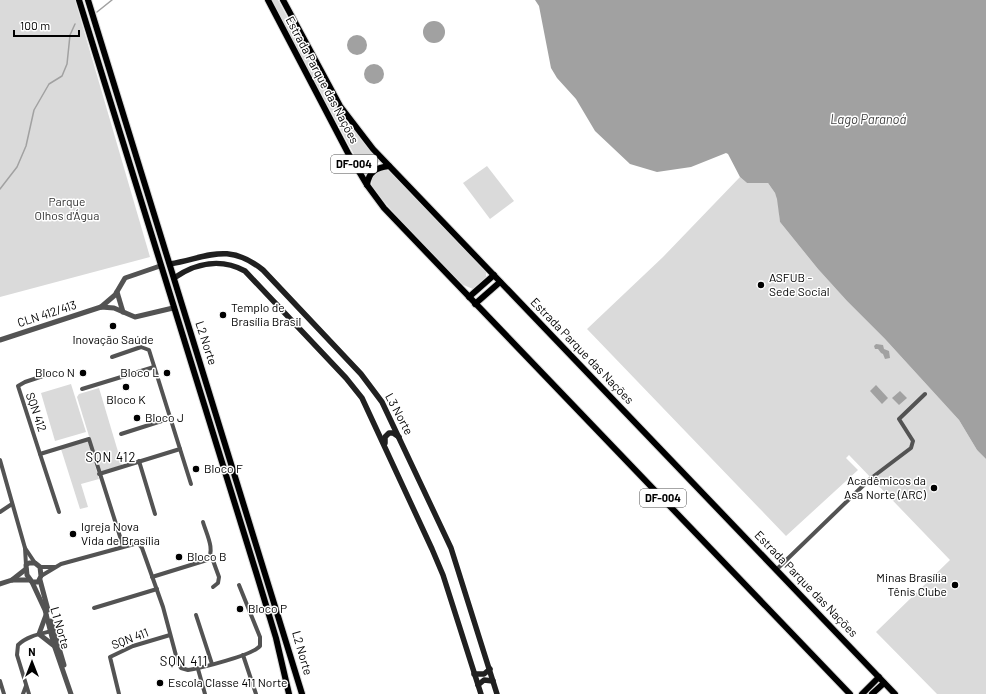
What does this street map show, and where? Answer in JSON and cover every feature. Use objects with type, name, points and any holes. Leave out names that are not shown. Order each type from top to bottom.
[{"type":"main road","name":"L2 Norte","points":[[79,0],[160,266],[274,630],[289,694]]},
{"type":"main road","name":"L2 Norte","points":[[88,0],[302,694]]},
{"type":"main road","name":"Estrada Parque das Nações","points":[[268,0],[318,98],[367,185],[389,214],[850,694]]},
{"type":"main road","name":"Estrada Parque das Nações","points":[[283,0],[340,106],[360,133],[389,166],[895,694]]},
{"type":"main road","points":[[367,185],[368,176],[373,171],[378,167],[389,166]]},
{"type":"main road","name":"L3 Norte","points":[[170,264],[216,253],[238,255],[250,260],[264,270],[361,374],[382,402],[452,552],[497,694]]},
{"type":"main road","name":"L3 Norte","points":[[174,278],[182,272],[210,264],[225,263],[245,271],[354,388],[368,409],[385,443],[438,562],[481,694]]},
{"type":"main road","points":[[469,297],[494,275]]},
{"type":"main road","points":[[475,304],[500,282]]},
{"type":"main road","points":[[182,337],[192,334]]},
{"type":"main road","points":[[385,443],[385,437],[389,433],[394,433],[400,438]]},
{"type":"main road","points":[[244,532],[250,534],[252,532]]},
{"type":"main road","points":[[474,674],[482,675],[490,669]]},
{"type":"main road","points":[[862,694],[879,677]]},
{"type":"main road","points":[[478,685],[484,680],[493,681]]},
{"type":"main road","points":[[286,683],[298,681]]},
{"type":"main road","points":[[872,694],[884,682]]},
{"type":"street","points":[[101,308],[117,292],[123,280],[127,276],[160,266]]},
{"type":"street","points":[[117,292],[123,312]]},
{"type":"street","points":[[101,308],[114,308],[136,317],[173,308]]},
{"type":"street","name":"CLN 412/413","points":[[0,340],[101,308]]},
{"type":"street","points":[[112,357],[144,346],[149,350],[192,484]]},
{"type":"street","points":[[82,389],[154,367]]},
{"type":"street","name":"SQN 412","points":[[49,374],[25,382],[18,386],[59,512]]},
{"type":"street","points":[[776,570],[870,480],[911,448],[913,441],[899,419],[925,394]]},
{"type":"street","points":[[121,434],[171,418]]},
{"type":"street","points":[[40,454],[89,439],[123,546]]},
{"type":"street","points":[[99,474],[180,449]]},
{"type":"street","points":[[0,460],[25,548],[26,567]]},
{"type":"street","points":[[139,461],[155,514]]},
{"type":"street","points":[[0,512],[12,504]]},
{"type":"street","points":[[203,522],[211,555],[219,577],[218,583],[213,587]]},
{"type":"street","points":[[25,548],[35,563],[40,567],[55,566],[136,543],[140,545],[157,589],[181,668],[188,670],[198,669],[258,649],[261,642],[239,585]]},
{"type":"street","points":[[152,577],[207,560],[211,555]]},
{"type":"street","points":[[12,580],[29,563],[35,563]]},
{"type":"street","points":[[0,584],[12,580],[31,581],[36,583],[55,566]]},
{"type":"street","name":"L1 Norte","points":[[26,567],[52,631],[71,694]]},
{"type":"street","name":"L1 Norte","points":[[40,567],[40,578],[54,645],[67,680]]},
{"type":"street","points":[[94,608],[157,589]]},
{"type":"street","points":[[39,634],[46,615]]},
{"type":"street","points":[[196,615],[212,664]]},
{"type":"street","points":[[29,694],[17,655],[17,647],[22,641],[39,634],[52,631]]},
{"type":"street","points":[[39,634],[54,645]]},
{"type":"street","name":"SQN 411","points":[[119,694],[110,657],[133,646],[170,634]]},
{"type":"street","points":[[243,655],[256,694]]},
{"type":"street","points":[[198,669],[205,694]]},
{"type":"street","points":[[0,682],[4,694]]},
{"type":"street","points":[[23,694],[26,685]]},
{"type":"green space","name":"Parque Olhos d'Água","points":[[0,0],[75,0],[150,257],[0,297]]},
{"type":"green space","points":[[271,0],[278,0],[332,100],[362,141],[380,161],[365,175]]},
{"type":"green space","points":[[487,166],[514,201],[490,219],[463,183]]},
{"type":"green space","points":[[385,169],[392,173],[486,272],[486,277],[473,289],[461,284],[406,227],[374,190],[372,179],[375,172]]},
{"type":"green space","points":[[740,177],[747,183],[768,183],[778,199],[780,222],[818,269],[959,420],[977,450],[986,459],[986,694],[937,694],[876,632],[950,560],[849,455],[846,458],[858,470],[786,536],[587,329],[663,257]]},
{"type":"green space","points":[[71,384],[86,432],[55,441],[41,393]]},
{"type":"green space","points":[[99,388],[122,465],[100,472],[77,397],[79,394]]},
{"type":"green space","points":[[88,441],[99,479],[81,484],[88,507],[80,509],[61,449]]},
{"type":"water","name":"Lago Paranoá","points":[[535,0],[986,0],[986,459],[977,450],[959,420],[818,269],[780,222],[777,199],[768,183],[747,183],[740,177],[728,154],[726,153],[691,167],[657,172],[630,164],[595,131],[576,99],[557,78],[551,68],[539,6]]},
{"type":"water","points":[[434,21],[438,22],[444,28],[444,36],[438,42],[434,43],[430,42],[424,36],[423,32],[424,28],[430,22]]},
{"type":"water","points":[[353,35],[361,35],[367,41],[367,49],[361,55],[353,55],[347,49],[347,41]]},
{"type":"water","points":[[370,64],[378,64],[384,70],[384,78],[378,84],[370,84],[364,78],[364,70]]},
{"type":"water","points":[[876,344],[883,345],[884,349],[889,351],[890,358],[885,359],[883,354],[878,349],[875,349],[874,346]]},
{"type":"water","points":[[876,385],[888,398],[882,404],[870,391]]},
{"type":"water","points":[[900,391],[907,398],[899,405],[892,398]]},
{"type":"waterway","points":[[97,12],[112,0]]},
{"type":"waterway","points":[[0,189],[17,167],[26,146],[34,110],[49,84],[62,76],[67,64],[70,35],[75,24]]},
{"type":"place","name":"ASFUB - Sede Social","points":[[761,285]]},
{"type":"place","name":"Templo de Brasília Brasil","points":[[223,315]]},
{"type":"place","name":"Inovação Saúde","points":[[113,326]]},
{"type":"place","name":"Bloco N","points":[[83,373]]},
{"type":"place","name":"Bloco L","points":[[167,373]]},
{"type":"place","name":"Bloco K","points":[[126,387]]},
{"type":"place","name":"Bloco J","points":[[137,418]]},
{"type":"place","name":"Bloco F","points":[[196,469]]},
{"type":"place","name":"Acadêmicos da Asa Norte (ARC)","points":[[934,488]]},
{"type":"place","name":"Igreja Nova Vida de Brasília","points":[[73,534]]},
{"type":"place","name":"Bloco B","points":[[179,557]]},
{"type":"place","name":"Minas Brasília Tênis Clube","points":[[955,585]]},
{"type":"place","name":"Bloco P","points":[[240,609]]},
{"type":"place","name":"Escola Classe 411 Norte","points":[[160,683]]},
{"type":"district","name":"SQN 412","points":[[111,457]]},
{"type":"district","name":"SQN 411","points":[[184,661]]}]
